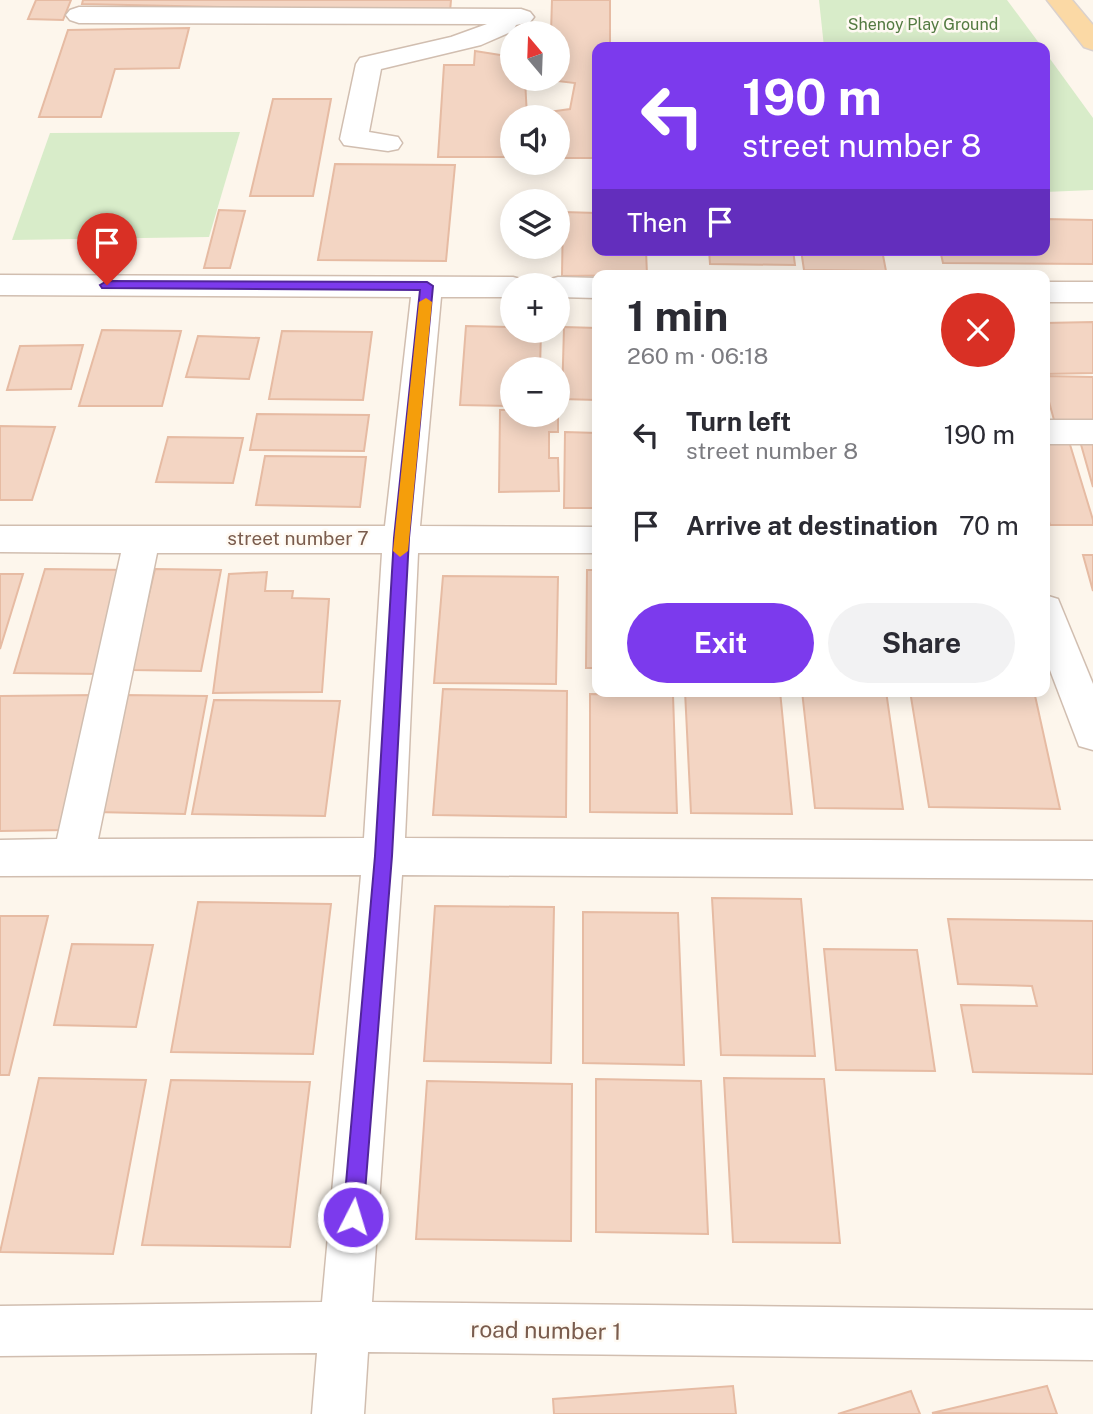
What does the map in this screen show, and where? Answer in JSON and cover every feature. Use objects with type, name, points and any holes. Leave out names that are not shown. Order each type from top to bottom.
[{"type":"main road","points":[[1059,0],[1093,42]]},
{"type":"street","points":[[79,15],[521,17]]},
{"type":"street","points":[[388,144],[354,139],[369,64],[428,48],[482,39],[521,17]]},
{"type":"street","points":[[0,285],[500,287]]},
{"type":"street","points":[[338,1414],[383,856],[401,538],[427,286]]},
{"type":"street","points":[[570,287],[592,288]]},
{"type":"street","points":[[1050,292],[1093,292]]},
{"type":"street","points":[[1050,432],[1093,432]]},
{"type":"street","points":[[74,856],[142,538]]},
{"type":"street","name":"street number 7","points":[[0,539],[592,540]]},
{"type":"street","points":[[1050,623],[1093,734]]},
{"type":"street","points":[[0,858],[383,856],[1093,860]]},
{"type":"street","name":"road number 1","points":[[0,1331],[344,1328],[1093,1335]]},
{"type":"green space","name":"Shenoy Play Ground","points":[[819,0],[1007,0],[1038,42],[823,42]]},
{"type":"green space","name":"Shenoy Play Ground","points":[[1050,59],[1093,118],[1093,190],[1050,192]]},
{"type":"green space","points":[[240,132],[209,237],[12,240],[50,133]]},
{"type":"building","points":[[36,0],[71,0],[63,20],[28,19]]},
{"type":"building","points":[[83,0],[451,0],[450,12],[82,4]]},
{"type":"building","points":[[552,0],[610,0],[610,42],[592,42],[592,158],[570,158],[570,109],[575,83],[570,82],[570,21],[551,21]]},
{"type":"building","points":[[189,28],[179,68],[115,69],[101,117],[39,117],[68,30]]},
{"type":"building","points":[[475,51],[500,55],[500,91],[526,91],[526,105],[500,105],[500,157],[438,157],[444,65],[474,65]]},
{"type":"building","points":[[273,99],[331,99],[313,196],[250,196]]},
{"type":"building","points":[[335,164],[455,165],[446,261],[318,260]]},
{"type":"building","points":[[219,210],[245,211],[230,268],[204,268]]},
{"type":"building","points":[[570,212],[592,213],[592,256],[646,256],[647,270],[592,270],[592,276],[570,276],[570,273],[562,273],[562,259],[570,259]]},
{"type":"building","points":[[1050,219],[1093,220],[1093,264],[943,263],[941,256],[1050,256]]},
{"type":"building","points":[[709,256],[794,256],[795,265],[710,264]]},
{"type":"building","points":[[802,256],[883,256],[886,270],[804,270]]},
{"type":"building","points":[[1093,322],[1093,373],[1050,374],[1050,323]]},
{"type":"building","points":[[466,326],[500,327],[500,343],[541,343],[540,357],[500,357],[500,406],[460,405]]},
{"type":"building","points":[[570,327],[592,328],[592,400],[570,399],[570,357],[563,357],[564,343],[570,343]]},
{"type":"building","points":[[102,330],[181,331],[162,406],[79,406]]},
{"type":"building","points":[[282,331],[372,332],[363,400],[269,399]]},
{"type":"building","points":[[198,336],[259,338],[249,379],[186,377]]},
{"type":"building","points":[[83,345],[71,389],[7,390],[20,346]]},
{"type":"building","points":[[1050,376],[1093,377],[1093,420],[1054,420],[1050,405]]},
{"type":"building","points":[[500,410],[500,427],[558,427],[558,432],[549,432],[549,458],[558,458],[559,491],[499,492]]},
{"type":"building","points":[[257,414],[369,415],[364,451],[250,450]]},
{"type":"building","points":[[0,426],[55,427],[32,500],[0,500]]},
{"type":"building","points":[[565,432],[592,433],[592,508],[564,508]]},
{"type":"building","points":[[168,437],[243,438],[233,483],[156,482]]},
{"type":"building","points":[[1068,438],[1093,525],[1050,525],[1050,439]]},
{"type":"building","points":[[1080,441],[1093,441],[1093,487]]},
{"type":"building","points":[[265,456],[366,457],[360,507],[256,505]]},
{"type":"building","points":[[1083,555],[1093,555],[1093,591]]},
{"type":"building","points":[[45,569],[131,570],[104,674],[14,673]]},
{"type":"building","points":[[155,569],[221,570],[201,671],[131,670]]},
{"type":"building","points":[[587,570],[592,570],[592,668],[586,668]]},
{"type":"building","points":[[267,572],[265,591],[293,591],[292,598],[329,599],[322,692],[213,693],[229,574]]},
{"type":"building","points":[[0,574],[23,574],[0,649]]},
{"type":"building","points":[[443,576],[558,577],[556,684],[434,683]]},
{"type":"building","points":[[443,689],[567,691],[566,817],[433,815]]},
{"type":"building","points":[[590,694],[592,697],[673,697],[677,813],[590,812]]},
{"type":"building","points":[[96,695],[67,830],[0,831],[0,696]]},
{"type":"building","points":[[123,695],[207,696],[185,814],[96,812]]},
{"type":"building","points":[[685,697],[781,697],[792,814],[691,813]]},
{"type":"building","points":[[803,697],[887,697],[903,809],[815,808]]},
{"type":"building","points":[[911,697],[1035,697],[1060,809],[929,807]]},
{"type":"building","points":[[214,700],[340,701],[325,816],[192,814]]},
{"type":"building","points":[[712,898],[801,899],[815,1056],[721,1055]]},
{"type":"building","points":[[198,902],[331,904],[313,1054],[171,1052]]},
{"type":"building","points":[[435,906],[554,907],[551,1063],[424,1061]]},
{"type":"building","points":[[583,912],[678,913],[684,1065],[583,1063]]},
{"type":"building","points":[[0,916],[48,916],[9,1075],[0,1075]]},
{"type":"building","points":[[948,919],[1093,921],[1093,1074],[973,1072],[961,1005],[1037,1006],[1032,986],[958,984]]},
{"type":"building","points":[[72,944],[153,945],[136,1027],[54,1025]]},
{"type":"building","points":[[824,949],[917,950],[935,1071],[836,1070]]},
{"type":"building","points":[[39,1078],[146,1080],[113,1254],[0,1252]]},
{"type":"building","points":[[724,1078],[824,1079],[840,1243],[733,1242]]},
{"type":"building","points":[[596,1079],[701,1081],[708,1234],[596,1232]]},
{"type":"building","points":[[171,1080],[310,1082],[290,1247],[142,1245]]},
{"type":"building","points":[[427,1081],[572,1084],[571,1241],[416,1239]]},
{"type":"building","points":[[733,1386],[736,1414],[554,1414],[553,1399]]},
{"type":"building","points":[[1047,1386],[1057,1414],[932,1413]]},
{"type":"building","points":[[911,1391],[920,1414],[838,1414]]},
{"type":"slow traffic","points":[[400,551],[426,302]]},
{"type":"route","points":[[107,285],[427,286],[401,538],[383,856],[353,1217]]}]
